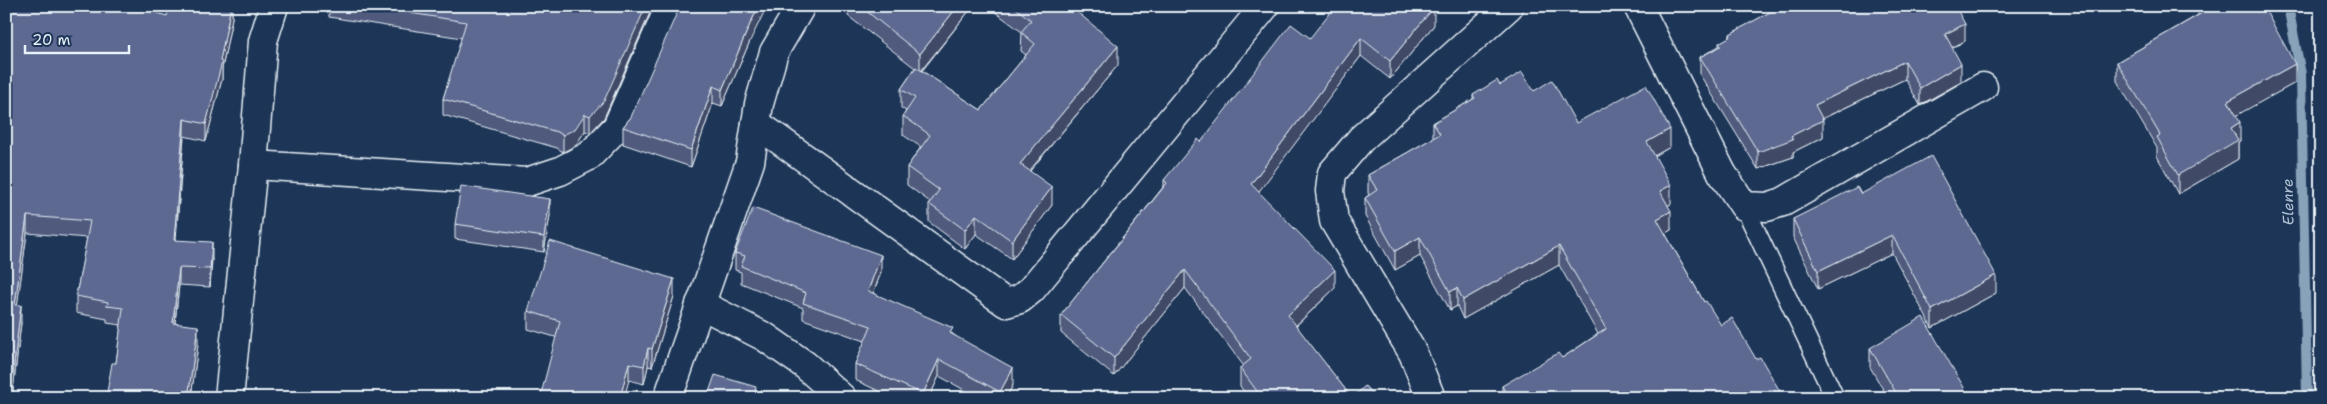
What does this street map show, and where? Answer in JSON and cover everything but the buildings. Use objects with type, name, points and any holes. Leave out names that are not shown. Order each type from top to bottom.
[{"type":"street","points":[[229,398],[253,164],[263,41],[274,6]]},
{"type":"street","points":[[253,164],[527,182],[560,171],[589,156],[618,127],[670,6]]},
{"type":"street","points":[[668,398],[750,162],[756,123],[774,52],[801,6]]},
{"type":"street","points":[[756,123],[1006,303],[1020,299],[1032,290],[1265,6]]},
{"type":"street","points":[[1431,398],[1413,353],[1334,221],[1330,191],[1332,173],[1361,139],[1509,6]]},
{"type":"street","points":[[1638,6],[1722,172],[1744,206],[1766,206],[1783,202],[1983,87]]},
{"type":"street","points":[[700,304],[766,337],[805,365],[842,398]]},
{"type":"lane","points":[[1744,206],[1835,398]]},
{"type":"waterway","name":"Elenre","points":[[2288,6],[2301,74],[2307,398]]}]
